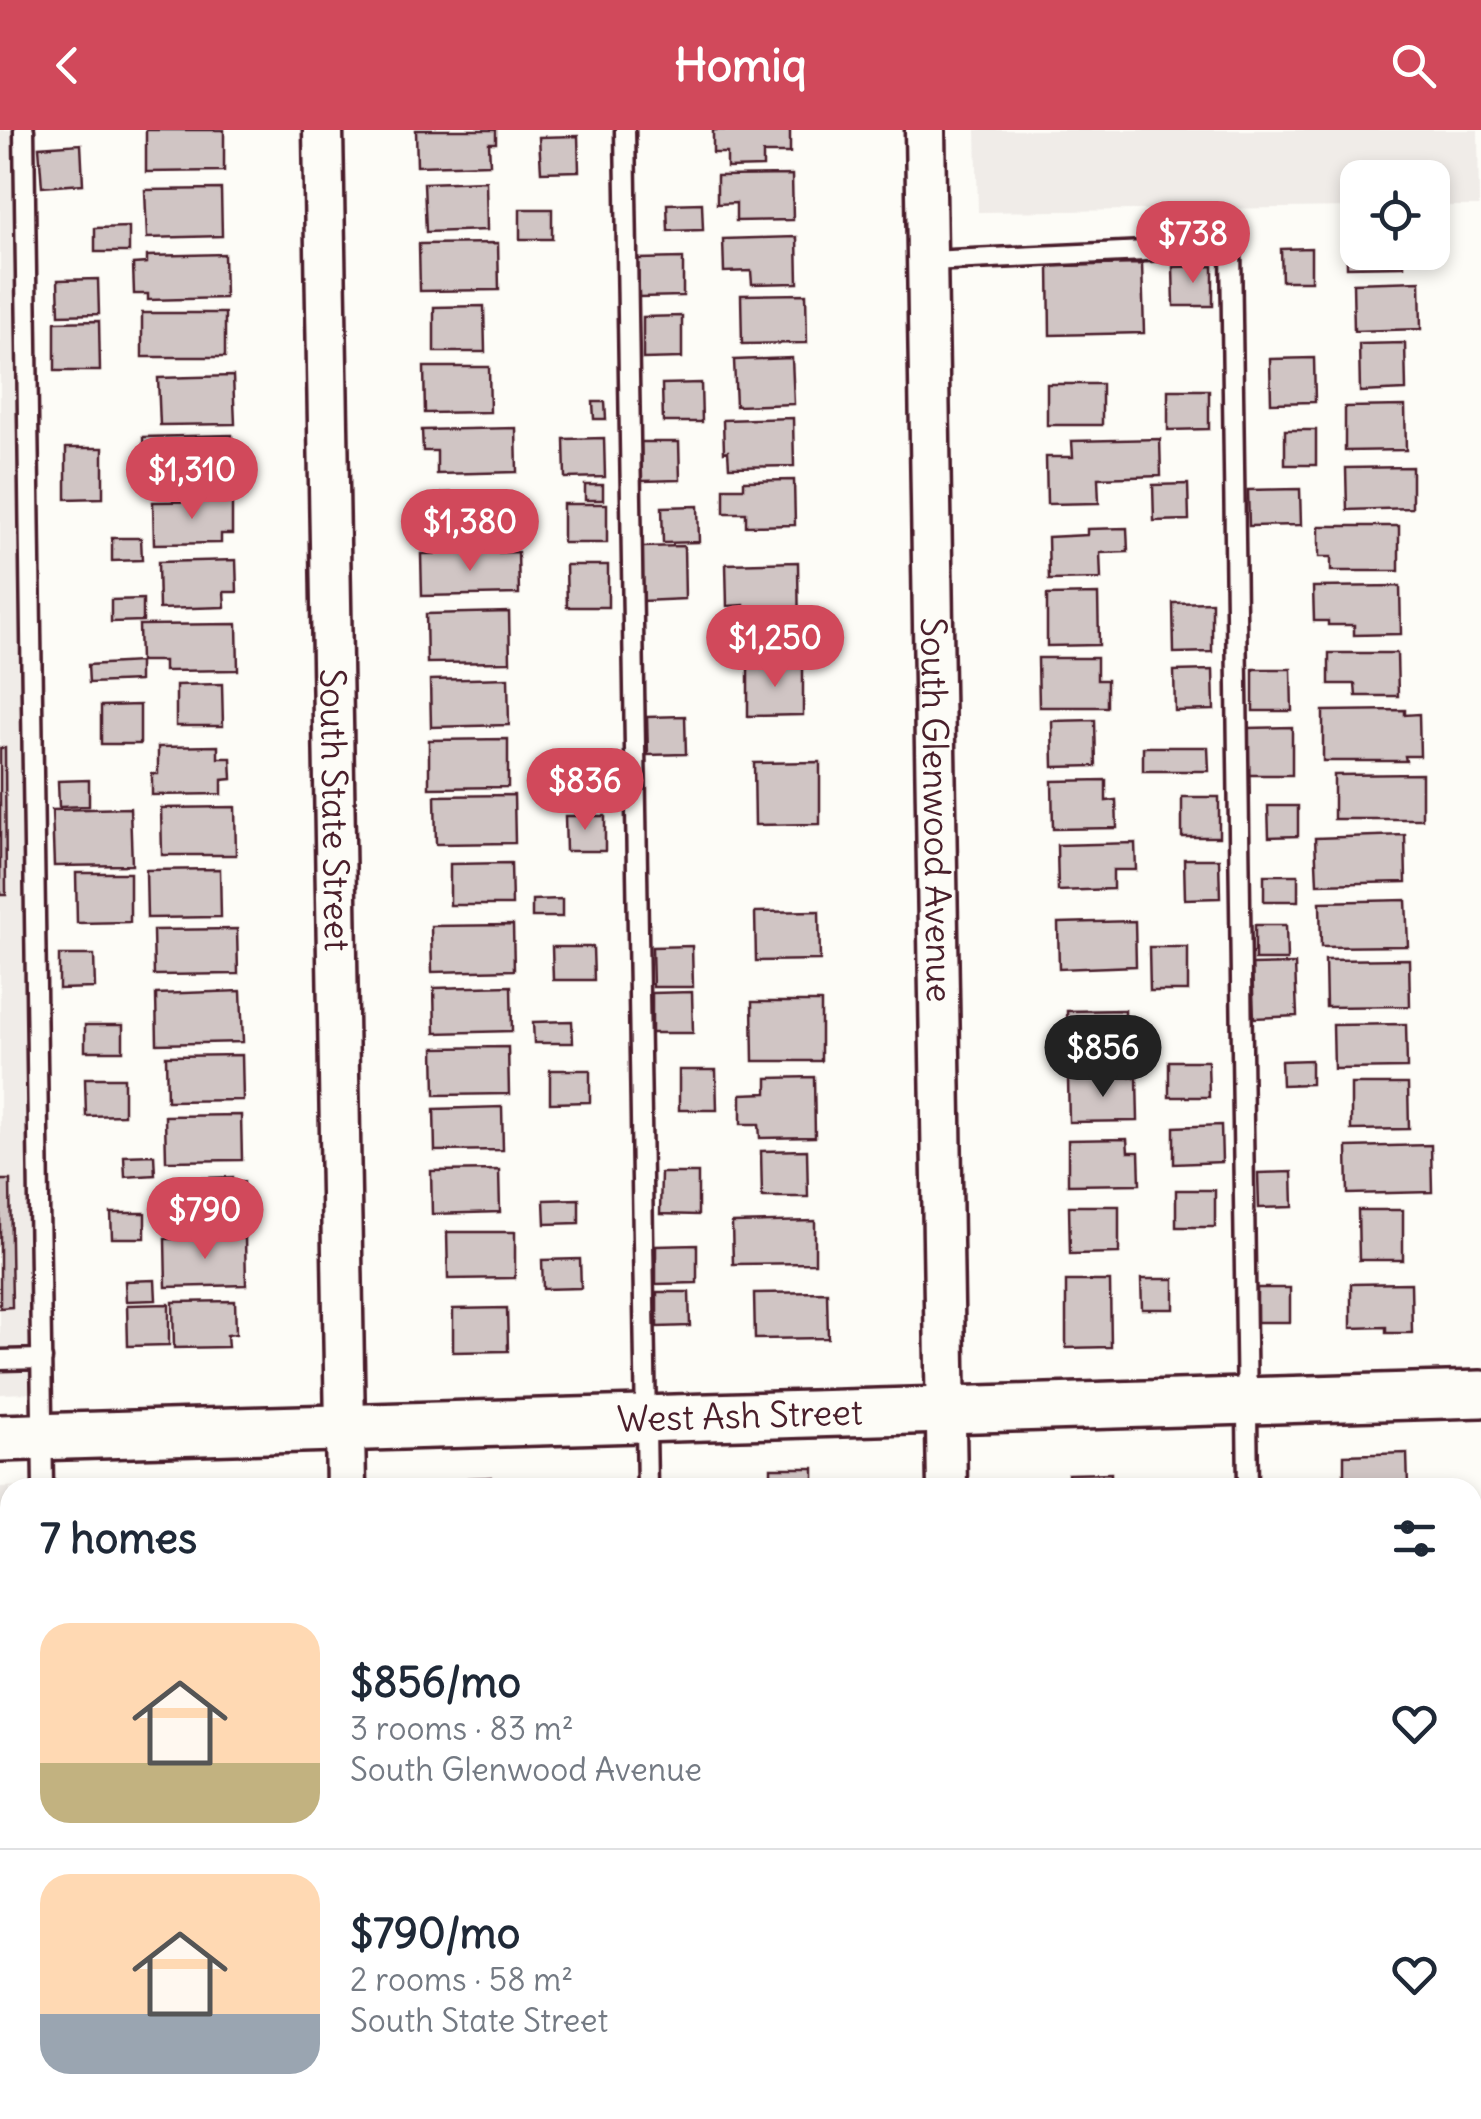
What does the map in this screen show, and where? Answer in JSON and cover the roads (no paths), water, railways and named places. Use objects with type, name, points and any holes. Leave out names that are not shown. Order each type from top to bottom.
[{"type":"street","name":"South State Street","points":[[323,130],[346,1478]]},
{"type":"street","name":"South Glenwood Avenue","points":[[925,130],[948,1478]]},
{"type":"street","name":"West Ash Street","points":[[22,1438],[1481,1394]]},
{"type":"lane","points":[[24,130],[42,1359],[22,1438],[39,1478]]},
{"type":"lane","points":[[625,130],[648,1478]]},
{"type":"lane","points":[[929,261],[1231,246],[1248,1478]]},
{"type":"lane","points":[[0,1360],[42,1359]]}]
